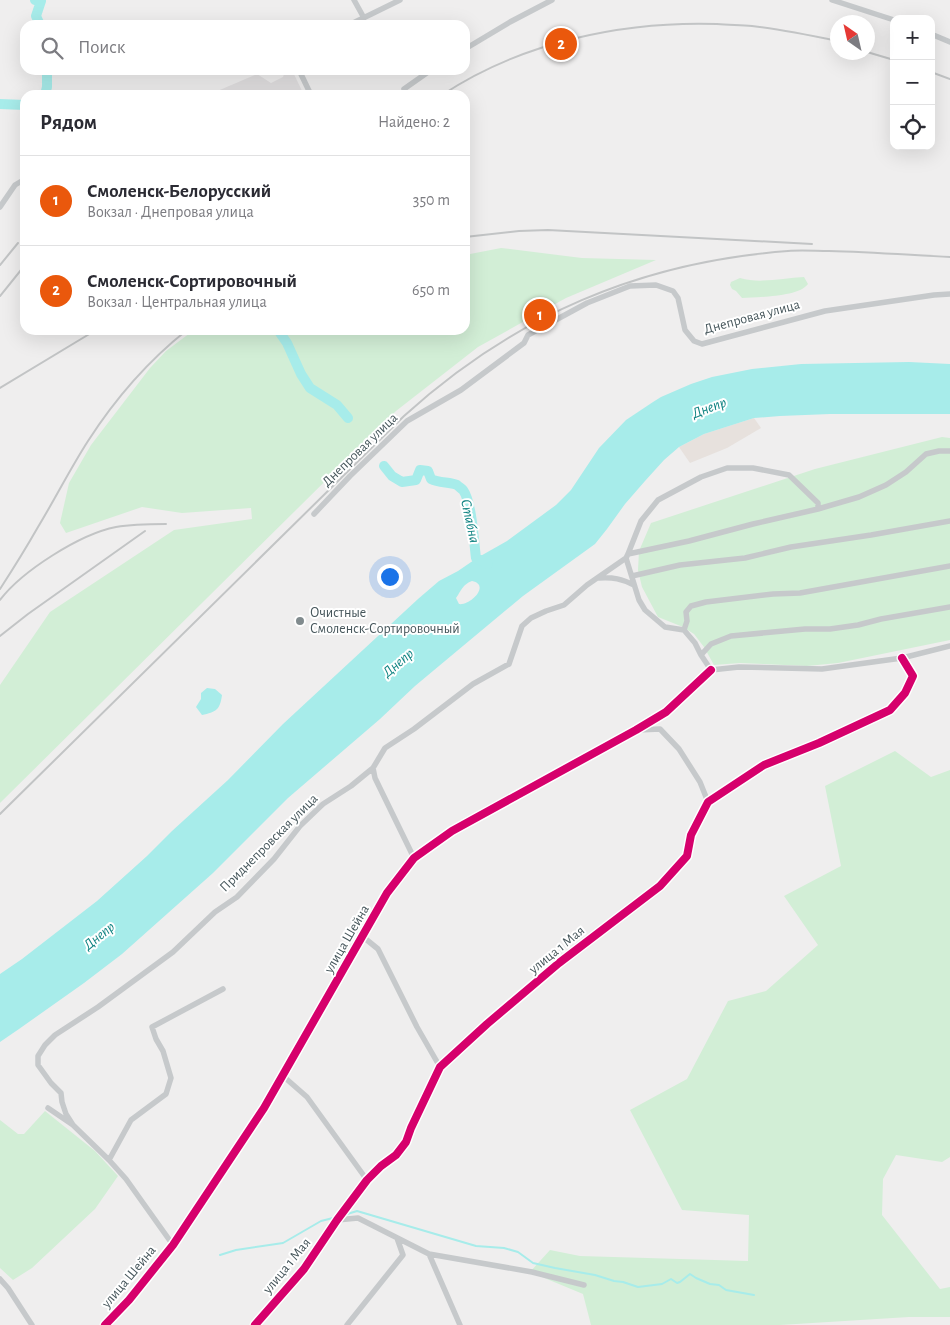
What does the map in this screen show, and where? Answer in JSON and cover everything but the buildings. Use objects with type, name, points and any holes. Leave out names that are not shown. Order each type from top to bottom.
[{"type":"street","points":[[354,0],[364,18]]},
{"type":"street","points":[[360,20],[400,0]]},
{"type":"street","points":[[470,46],[552,0]]},
{"type":"street","points":[[832,0],[890,19]]},
{"type":"street","points":[[935,36],[950,42]]},
{"type":"street","points":[[301,75],[309,90]]},
{"type":"street","points":[[404,89],[424,75]]},
{"type":"street","points":[[0,207],[15,185],[20,182]]},
{"type":"street","name":"Днепровая улица","points":[[314,514],[406,421],[461,390],[524,343],[528,334],[587,303],[630,286],[656,285],[674,291],[678,298],[685,330],[694,341],[702,344],[826,311],[950,294]]},
{"type":"street","points":[[627,556],[818,509],[859,497],[906,472],[926,454],[939,450],[950,451]]},
{"type":"street","points":[[818,509],[818,503],[789,475],[753,468],[727,468],[701,477],[658,500],[642,521],[627,556],[639,600],[645,610],[665,627],[684,630],[695,642],[711,670],[739,667],[822,669],[902,658],[950,646]]},
{"type":"street","points":[[632,576],[680,565],[745,558],[791,547],[890,532],[950,520]]},
{"type":"street","name":"Приднепровская улица","points":[[73,1125],[66,1114],[61,1093],[50,1083],[38,1065],[38,1056],[45,1045],[55,1035],[98,1007],[173,952],[215,912],[237,897],[274,860],[300,826],[323,804],[351,786],[373,768],[386,748],[473,684],[509,664],[522,626],[531,618],[564,605],[587,584],[627,556]]},
{"type":"street","points":[[684,630],[687,621],[686,612],[691,606],[706,602],[773,594],[800,593],[950,566]]},
{"type":"street","points":[[597,578],[611,577],[622,579],[634,585]]},
{"type":"street","points":[[701,655],[711,644],[731,636],[805,629],[830,629],[950,606]]},
{"type":"street","name":"улица 1 Мая","points":[[255,1325],[304,1269],[367,1180],[380,1166],[396,1155],[406,1142],[440,1067],[559,963],[660,886],[687,856],[691,834],[708,802],[764,765],[819,743],[890,710],[905,692],[913,676],[902,658]]},
{"type":"street","name":"улица Шейна","points":[[105,1325],[129,1300],[173,1245],[264,1108],[387,894],[414,858],[452,831],[666,712],[711,670]]},
{"type":"street","points":[[636,730],[660,729],[679,749],[700,782],[708,802]]},
{"type":"street","points":[[373,768],[414,858]]},
{"type":"street","points":[[362,936],[378,949],[417,1027],[440,1067]]},
{"type":"street","points":[[109,1160],[131,1120],[166,1094],[170,1078],[162,1050],[152,1027],[223,989]]},
{"type":"street","points":[[283,1076],[307,1097],[367,1180]]},
{"type":"street","points":[[48,1108],[73,1125],[109,1160],[126,1179],[173,1245]]},
{"type":"street","points":[[337,1220],[358,1218],[429,1254],[532,1272],[584,1285]]},
{"type":"street","points":[[348,1325],[403,1255],[397,1238]]},
{"type":"street","points":[[429,1254],[460,1325]]},
{"type":"street","points":[[0,1279],[32,1325]]},
{"type":"shaded area","points":[[255,75],[259,75],[271,83],[284,75],[294,75],[302,90],[220,90]]},
{"type":"green space","points":[[501,248],[582,258],[656,260],[566,298],[478,347],[396,411],[0,803],[0,685],[50,612],[174,530],[252,519],[251,508],[182,513],[142,507],[66,533],[60,523],[69,483],[91,445],[150,368],[166,351],[187,335],[470,335],[470,254]]},
{"type":"green space","points":[[804,277],[808,284],[803,288],[796,292],[778,296],[742,298],[730,285],[731,282],[740,278],[764,281]]},
{"type":"green space","points":[[942,437],[950,438],[950,640],[838,663],[807,666],[740,663],[714,665],[694,634],[683,627],[658,617],[642,587],[638,570],[639,551],[651,523],[815,469]]},
{"type":"green space","points":[[895,751],[931,777],[950,770],[950,1157],[942,1162],[896,1155],[883,1179],[882,1215],[940,1289],[950,1287],[950,1317],[909,1317],[780,1325],[591,1325],[583,1294],[530,1272],[550,1250],[580,1256],[748,1261],[749,1215],[682,1210],[630,1110],[687,1079],[728,1001],[766,991],[818,945],[784,896],[841,866],[825,786]]},
{"type":"green space","points":[[45,1111],[95,1151],[118,1176],[95,1209],[32,1268],[13,1280],[0,1268],[0,1120],[18,1134],[24,1134]]},
{"type":"sand","points":[[754,418],[761,428],[727,448],[690,463],[679,447],[704,434]]},
{"type":"water","name":"Днепр","points":[[909,362],[950,364],[950,414],[830,414],[754,418],[704,434],[679,447],[664,460],[625,504],[595,544],[523,596],[415,686],[380,719],[288,798],[213,873],[122,954],[0,1042],[0,974],[97,901],[228,780],[283,724],[439,581],[507,541],[556,505],[571,490],[599,448],[626,420],[661,397],[712,377],[752,369],[801,364]],"holes":[[[472,581],[480,587],[477,595],[468,602],[459,604],[456,598],[464,586]]]},
{"type":"water","points":[[207,688],[215,689],[222,695],[216,710],[202,715],[196,707],[201,699],[201,693]]},
{"type":"waterway","name":"Стабна","points":[[35,0],[41,1],[36,16],[38,20]]},
{"type":"waterway","name":"Стабна","points":[[46,90],[47,75]]},
{"type":"waterway","points":[[0,104],[20,105]]},
{"type":"waterway","name":"Стабна","points":[[281,335],[310,388],[337,405],[348,418]]},
{"type":"waterway","name":"Стабна","points":[[384,466],[392,476],[402,482],[416,480],[420,470],[428,471],[431,479],[457,485],[463,490],[471,513],[476,558],[488,564]]},
{"type":"waterway","points":[[344,1215],[357,1211],[476,1246],[504,1248],[518,1252],[533,1263],[595,1275],[638,1287],[662,1284],[671,1279],[677,1283],[690,1274],[710,1284],[719,1285],[726,1290],[754,1295]]},
{"type":"waterway","points":[[220,1255],[236,1250],[283,1243],[321,1221],[337,1217]]},
{"type":"railway","points":[[451,90],[506,61],[539,48],[574,38],[646,26],[717,24],[763,27],[830,39]]},
{"type":"railway","points":[[875,54],[890,59]]},
{"type":"railway","points":[[935,73],[950,79]]},
{"type":"railway","points":[[470,236],[548,230],[812,244]]},
{"type":"railway","points":[[0,265],[18,243]]},
{"type":"railway","points":[[0,814],[404,416],[446,381],[490,350],[535,323],[582,300],[630,282],[681,267],[734,257],[788,251],[860,252],[950,257]]},
{"type":"railway","points":[[0,296],[20,271]]},
{"type":"railway","points":[[0,388],[88,335]]},
{"type":"railway","points":[[0,589],[98,425],[133,381],[181,335]]},
{"type":"railway","points":[[0,600],[22,577],[37,566],[86,537],[116,527],[166,524]]},
{"type":"railway","points":[[0,636],[145,531]]},
{"type":"cycle path","points":[[255,1325],[304,1269],[367,1180],[396,1155],[406,1142],[440,1067],[559,963],[660,886],[687,856],[691,835],[708,802],[764,765],[819,743],[890,710],[905,693],[913,676],[902,658]]},
{"type":"cycle path","points":[[105,1325],[129,1300],[173,1245],[264,1108],[387,893],[414,858],[452,831],[666,712],[711,670]]},
{"type":"place","name":"Смоленск-Сортировочный","points":[[561,44]]},
{"type":"place","name":"Смоленск-Белорусский","points":[[540,315]]},
{"type":"place","name":"Очистные Смоленск-Сортировочный","points":[[300,621]]}]
